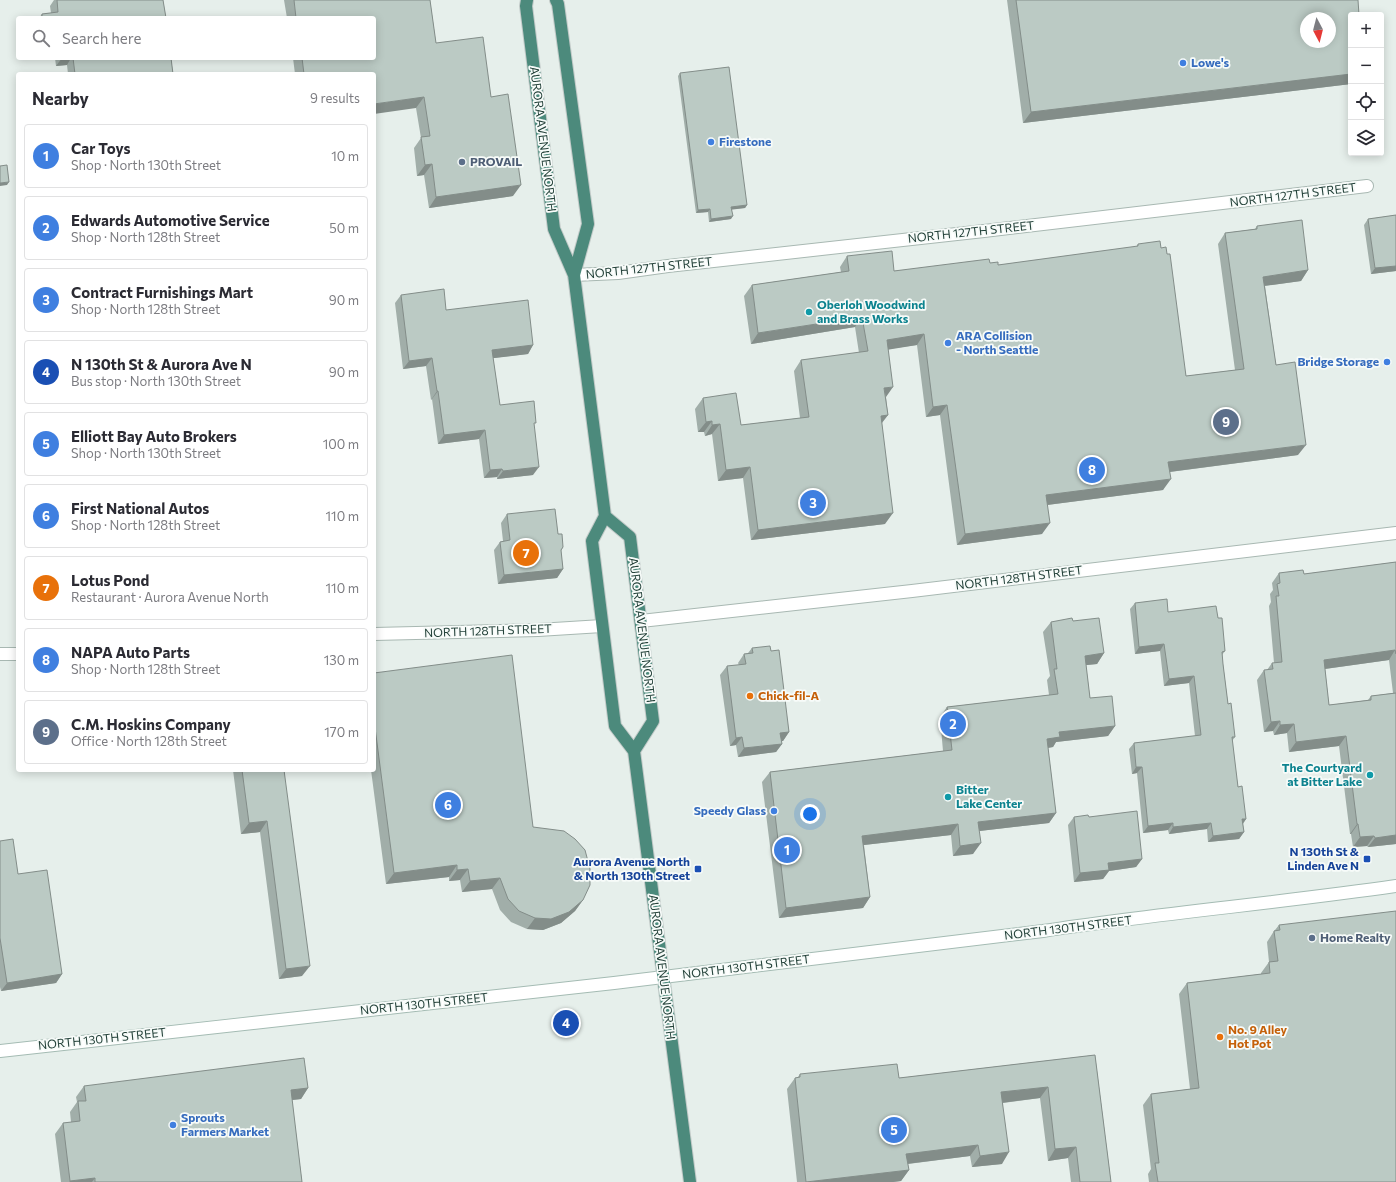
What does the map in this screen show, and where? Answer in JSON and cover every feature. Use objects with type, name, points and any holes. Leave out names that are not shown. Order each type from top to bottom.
[{"type":"highway","name":"AURORA AVENUE NORTH","points":[[527,0],[527,13],[554,229],[574,275],[605,516],[592,541],[615,726],[634,751],[690,1182]]},
{"type":"highway","name":"AURORA AVENUE NORTH","points":[[556,0],[558,4],[588,224],[574,275]]},
{"type":"highway","name":"AURORA AVENUE NORTH","points":[[605,516],[630,537],[641,621],[653,721],[634,751]]},
{"type":"street","name":"NORTH 127TH STREET","points":[[574,275],[618,273],[676,265],[976,232],[1367,186]]},
{"type":"street","name":"NORTH 128TH STREET","points":[[641,621],[912,591],[1396,533]]},
{"type":"street","name":"NORTH 128TH STREET","points":[[376,634],[538,630],[602,626]]},
{"type":"street","points":[[0,654],[16,654]]},
{"type":"street","name":"NORTH 130TH STREET","points":[[0,1051],[663,977],[1316,898],[1396,886]]},
{"type":"building","points":[[57,0],[163,0],[166,16],[42,16],[42,14],[58,12]]},
{"type":"building","points":[[294,0],[430,0],[436,43],[483,37],[491,97],[508,94],[521,185],[436,197],[432,164],[425,165],[421,137],[430,136],[424,97],[376,104],[376,72],[304,72],[302,60],[376,60],[376,16],[296,16]]},
{"type":"building","name":"Lowe's","points":[[1016,0],[1358,0],[1359,12],[1348,12],[1348,74],[1031,112]]},
{"type":"building","points":[[73,60],[171,60],[173,72],[75,72]]},
{"type":"building","name":"Firestone","points":[[729,67],[747,205],[731,207],[733,216],[711,219],[710,209],[698,210],[680,73]]},
{"type":"building","points":[[7,165],[9,182],[0,183],[0,166]]},
{"type":"building","points":[[1396,215],[1396,266],[1375,268],[1368,219]]},
{"type":"building","points":[[1302,220],[1308,270],[1263,277],[1276,365],[1295,362],[1306,445],[1168,462],[1171,479],[1046,495],[1050,523],[965,534],[947,405],[933,407],[924,334],[887,340],[893,387],[884,388],[888,415],[881,416],[893,513],[758,530],[750,467],[726,470],[720,424],[712,425],[712,421],[706,422],[703,398],[736,393],[741,425],[809,417],[801,360],[868,351],[862,317],[758,333],[752,285],[849,271],[847,256],[892,251],[894,271],[989,259],[990,263],[998,262],[998,265],[1138,246],[1138,244],[1160,241],[1161,248],[1166,247],[1167,254],[1170,254],[1186,376],[1244,369],[1225,233],[1257,229],[1257,226]]},
{"type":"building","points":[[444,289],[446,310],[528,300],[533,345],[492,350],[500,405],[534,401],[536,423],[534,423],[539,467],[503,471],[502,469],[490,470],[485,430],[444,435],[432,358],[409,361],[401,295]]},
{"type":"building","points":[[555,509],[558,534],[562,534],[563,547],[561,550],[563,569],[504,575],[500,542],[510,540],[507,514]]},
{"type":"building","points":[[1396,562],[1396,654],[1395,650],[1324,660],[1329,705],[1371,700],[1371,696],[1396,693],[1396,835],[1375,838],[1374,836],[1360,837],[1346,736],[1296,742],[1294,724],[1280,725],[1280,721],[1271,722],[1264,670],[1273,669],[1272,663],[1282,662],[1276,596],[1279,596],[1277,584],[1280,583],[1279,573],[1303,570],[1304,574]]},
{"type":"building","points":[[1167,599],[1168,612],[1216,606],[1218,618],[1222,618],[1225,651],[1222,652],[1223,664],[1228,704],[1231,703],[1235,737],[1232,737],[1238,787],[1242,786],[1246,819],[1242,819],[1244,832],[1213,836],[1211,823],[1173,827],[1173,823],[1148,826],[1142,767],[1136,767],[1134,743],[1201,735],[1194,676],[1169,679],[1164,644],[1139,647],[1135,603]]},
{"type":"building","points":[[1072,618],[1073,621],[1099,618],[1104,653],[1085,656],[1090,698],[1112,696],[1115,726],[1059,732],[1060,737],[1047,739],[1056,813],[978,822],[981,843],[960,846],[958,824],[862,836],[870,897],[786,908],[770,772],[952,750],[947,707],[1058,694],[1054,669],[1057,669],[1051,622]]},
{"type":"building","name":"Chick-fil-A","points":[[770,646],[771,651],[779,650],[789,732],[780,733],[782,744],[744,748],[742,737],[736,738],[727,666],[746,664],[744,654],[753,653],[752,648]]},
{"type":"building","points":[[512,655],[533,827],[564,831],[575,839],[585,850],[590,869],[590,885],[583,900],[569,912],[551,919],[535,918],[519,911],[508,899],[500,878],[470,881],[468,869],[457,870],[457,865],[394,873],[376,735],[376,673]]},
{"type":"building","points":[[242,772],[284,772],[310,966],[286,969],[267,821],[249,823]]},
{"type":"building","points":[[1137,811],[1142,859],[1108,863],[1109,870],[1080,873],[1074,817],[1088,815],[1089,817]]},
{"type":"building","points":[[13,839],[18,874],[47,870],[62,974],[7,983],[0,938],[0,841]]},
{"type":"building","points":[[1396,911],[1396,1182],[1158,1182],[1155,1163],[1159,1163],[1151,1094],[1199,1088],[1187,983],[1270,973],[1269,962],[1278,961],[1274,931],[1280,930],[1279,925]]},
{"type":"building","points":[[1095,1055],[1111,1182],[1080,1182],[1076,1147],[1055,1149],[1048,1087],[1001,1092],[1009,1152],[980,1156],[978,1145],[906,1154],[909,1170],[806,1182],[795,1078],[800,1077],[800,1074],[897,1064],[899,1078]]},
{"type":"building","name":"Sprouts Farmers Market","points":[[304,1058],[308,1088],[291,1090],[302,1182],[95,1182],[95,1178],[70,1181],[63,1123],[80,1121],[78,1101],[86,1101],[84,1086]]},
{"type":"place","name":"Lowe's","points":[[1183,63]]},
{"type":"place","name":"Firestone","points":[[711,142]]},
{"type":"place","name":"PROVAIL","points":[[462,162]]},
{"type":"place","name":"Oberloh Woodwind and Brass Works","points":[[809,312]]},
{"type":"place","name":"ARA Collision - North Seattle","points":[[948,343]]},
{"type":"place","name":"Bridge Storage","points":[[1387,362]]},
{"type":"place","name":"C.M. Hoskins Company","points":[[1226,422]]},
{"type":"place","name":"NAPA Auto Parts","points":[[1092,470]]},
{"type":"place","name":"Contract Furnishings Mart","points":[[813,503]]},
{"type":"place","name":"Lotus Pond","points":[[526,553]]},
{"type":"place","name":"Chick-fil-A","points":[[750,696]]},
{"type":"place","name":"Edwards Automotive Service","points":[[953,724]]},
{"type":"place","name":"The Courtyard at Bitter Lake","points":[[1370,775]]},
{"type":"place","name":"Bitter Lake Center","points":[[948,797]]},
{"type":"place","name":"First National Autos","points":[[448,805]]},
{"type":"place","name":"Speedy Glass","points":[[774,811]]},
{"type":"place","name":"Car Toys","points":[[787,850]]},
{"type":"place","name":"N 130th St & Linden Ave N","points":[[1367,859]]},
{"type":"place","name":"Aurora Avenue North & North 130th Street","points":[[698,869]]},
{"type":"place","name":"Home Realty","points":[[1312,938]]},
{"type":"place","name":"N 130th St & Aurora Ave N","points":[[566,1023]]},
{"type":"place","name":"No. 9 Alley Hot Pot","points":[[1220,1037]]},
{"type":"place","name":"Sprouts Farmers Market","points":[[173,1125]]},
{"type":"place","name":"Elliott Bay Auto Brokers","points":[[894,1130]]}]
